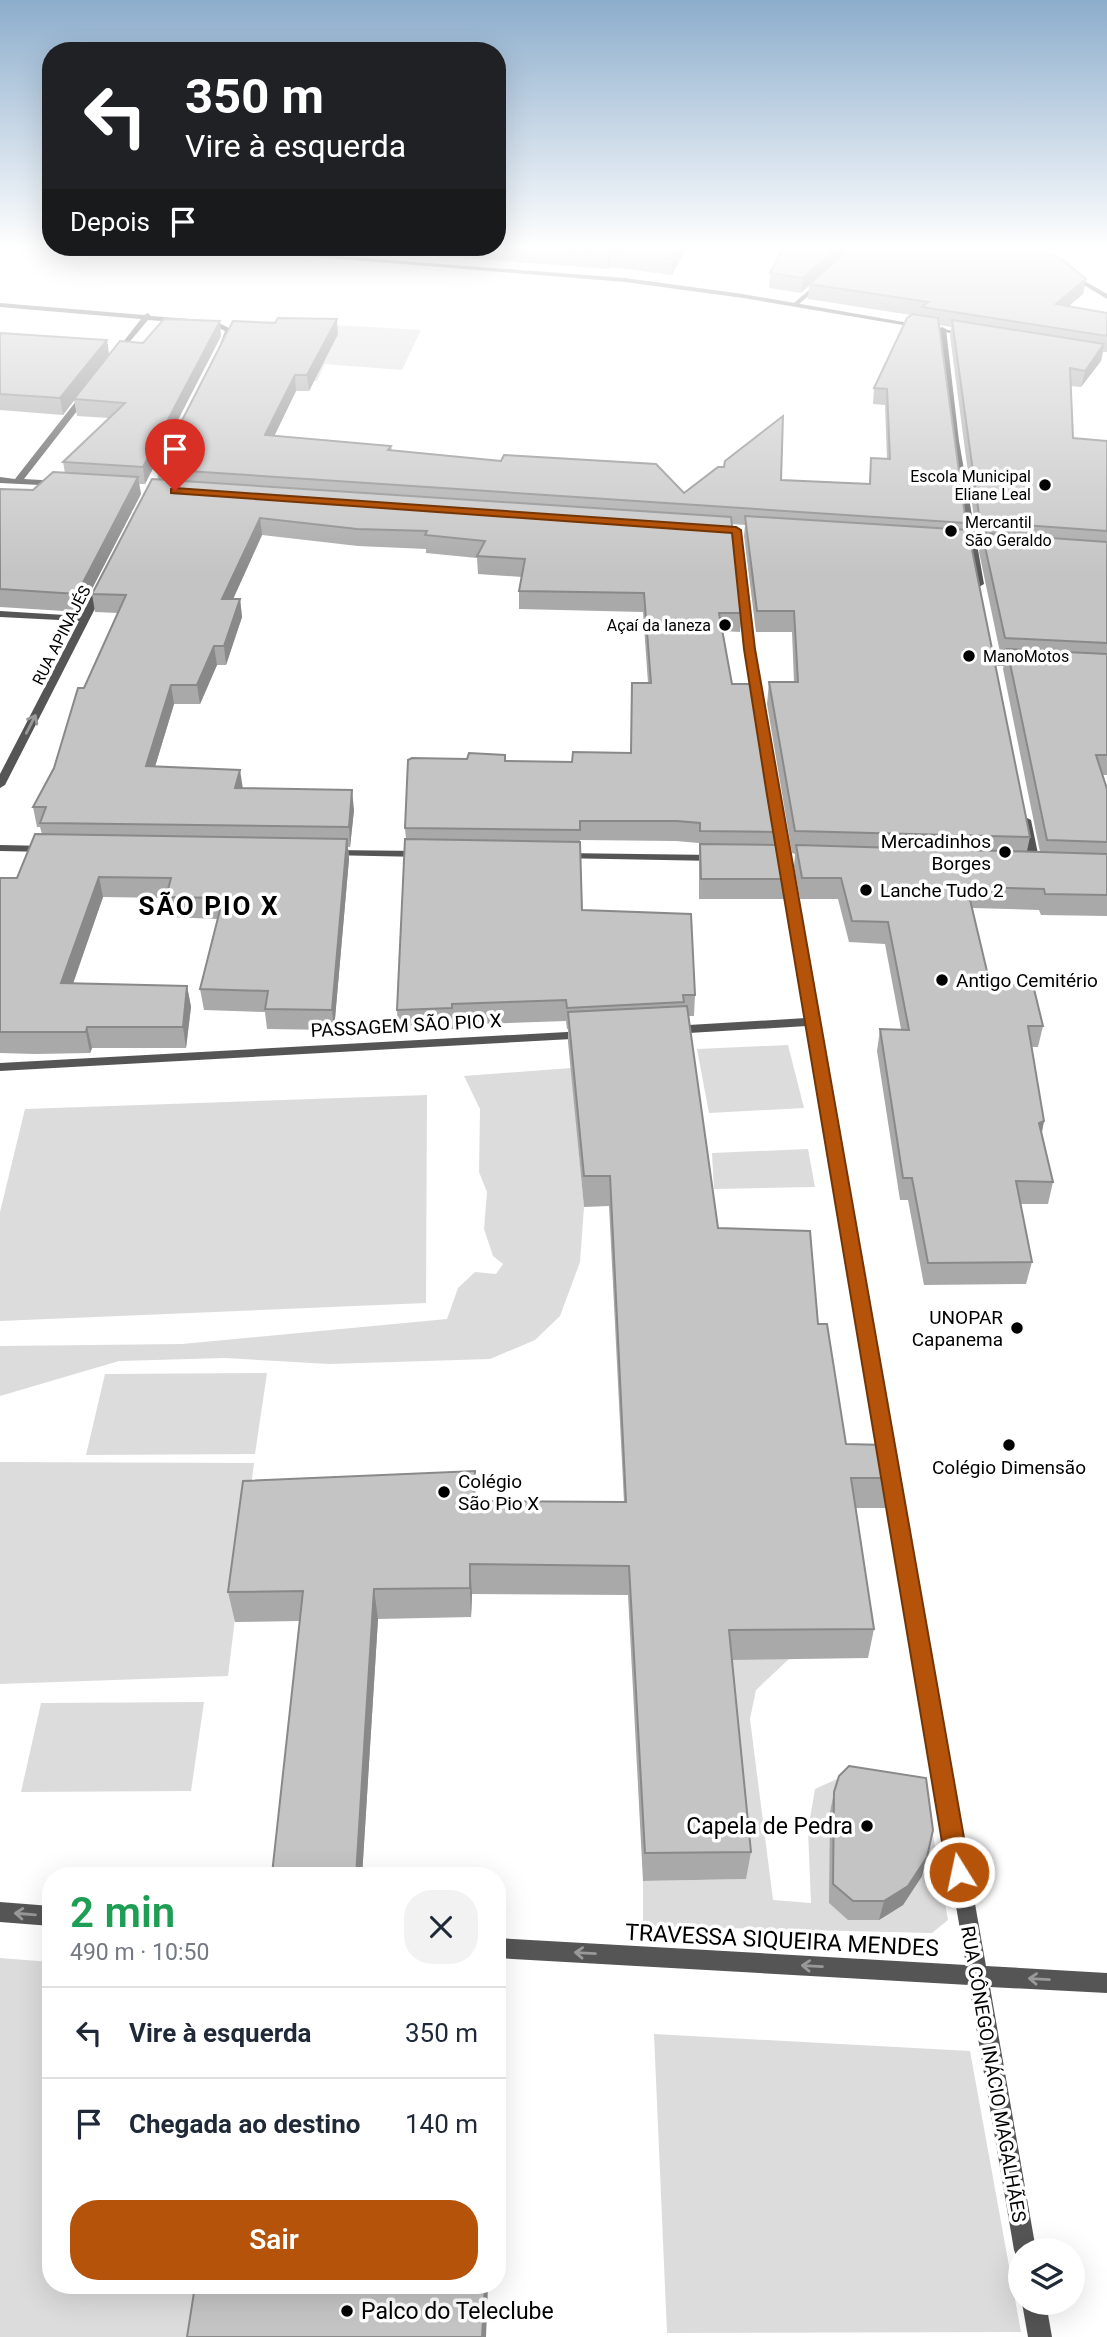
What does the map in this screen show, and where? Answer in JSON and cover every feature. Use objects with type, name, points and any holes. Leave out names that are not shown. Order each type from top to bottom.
[{"type":"street","points":[[107,367],[115,357]]},
{"type":"street","points":[[216,361],[218,357]]},
{"type":"street","points":[[946,357],[971,545],[981,597]]},
{"type":"street","points":[[17,482],[91,388]]},
{"type":"street","points":[[0,480],[70,485]]},
{"type":"street","name":"RUA CÔNEGO INÁCIO MAGALHÃES","points":[[736,530],[750,649],[785,860],[1023,2238]]},
{"type":"street","points":[[958,544],[985,546]]},
{"type":"street","name":"RUA APINAJÉS","points":[[2,778],[108,572]]},
{"type":"street","points":[[0,614],[85,619]]},
{"type":"street","points":[[990,650],[996,676]]},
{"type":"street","points":[[993,663],[1031,665]]},
{"type":"street","points":[[1021,868],[1041,868],[1024,813]]},
{"type":"street","points":[[0,848],[55,849]]},
{"type":"street","points":[[317,853],[441,855]]},
{"type":"street","points":[[551,856],[730,859]]},
{"type":"street","points":[[662,1030],[814,1022]]},
{"type":"street","name":"PASSAGEM SÃO PIO X","points":[[0,1067],[593,1034]]},
{"type":"street","points":[[0,1912],[42,1915]]},
{"type":"street","name":"TRAVESSA SIQUEIRA MENDES","points":[[506,1949],[1107,1983]]},
{"type":"street","points":[[1036,2315],[1040,2337]]},
{"type":"shaded area","points":[[248,357],[408,357],[402,370],[325,364],[317,381],[239,375]]},
{"type":"shaded area","points":[[788,1045],[804,1108],[709,1113],[697,1049]]},
{"type":"shaded area","points":[[571,1068],[584,1207],[580,1262],[560,1316],[535,1340],[490,1359],[329,1364],[225,1358],[119,1361],[0,1396],[0,1346],[182,1344],[447,1319],[458,1288],[475,1272],[496,1274],[503,1264],[493,1256],[484,1229],[487,1192],[479,1172],[480,1109],[464,1076]]},
{"type":"shaded area","points":[[427,1095],[426,1303],[0,1321],[0,1212],[25,1109]]},
{"type":"shaded area","points":[[808,1149],[815,1187],[714,1189],[712,1153]]},
{"type":"shaded area","points":[[267,1373],[255,1454],[86,1455],[105,1374]]},
{"type":"shaded area","points":[[0,1462],[254,1463],[228,1676],[0,1684]]},
{"type":"shaded area","points":[[711,1509],[789,1659],[756,1690],[750,1719],[773,1900],[811,1903],[808,1830],[815,1789],[837,1779],[925,1790],[948,1920],[932,1933],[643,1926],[643,1881],[746,1879]]},
{"type":"shaded area","points":[[204,1702],[191,1791],[21,1792],[41,1703]]},
{"type":"shaded area","points":[[0,1958],[42,1961],[42,2294],[486,2294],[483,2337],[0,2337]]},
{"type":"shaded area","points":[[654,2034],[970,2051],[1008,2260],[1008,2315],[1018,2315],[1021,2332],[667,2333]]},
{"type":"building","points":[[0,357],[93,357],[60,398],[0,394]]},
{"type":"building","points":[[107,357],[201,357],[143,467],[63,462],[125,403],[74,399]]},
{"type":"building","points":[[214,357],[317,357],[307,375],[295,375],[265,435],[391,446],[388,450],[501,461],[504,455],[656,464],[684,493],[718,467],[724,467],[725,461],[783,416],[781,480],[870,484],[871,458],[890,459],[887,389],[874,388],[889,357],[943,357],[966,523],[157,469]]},
{"type":"building","points":[[957,357],[1095,357],[1085,371],[1070,368],[1073,438],[1107,441],[1107,531],[980,522]]},
{"type":"building","points":[[53,472],[138,477],[77,594],[0,589],[0,489],[33,490]]},
{"type":"building","points":[[152,479],[731,517],[742,613],[719,613],[732,684],[753,684],[778,832],[700,831],[700,823],[677,821],[580,821],[580,830],[405,828],[408,760],[412,758],[467,759],[469,753],[505,755],[505,761],[572,762],[573,752],[631,753],[632,683],[651,683],[644,593],[519,591],[525,559],[477,556],[485,541],[425,535],[427,531],[357,529],[260,518],[222,599],[240,599],[224,646],[214,646],[197,685],[171,685],[146,766],[240,770],[235,788],[352,790],[349,827],[40,823],[46,807],[33,807],[54,768],[78,688],[84,688],[126,595],[92,594]]},
{"type":"building","points":[[745,516],[968,530],[1030,837],[795,831],[769,682],[798,682],[794,611],[757,611]]},
{"type":"building","points":[[982,533],[1107,542],[1107,643],[1005,638]]},
{"type":"building","points":[[1007,649],[1107,654],[1107,755],[1096,755],[1107,789],[1107,842],[1047,840]]},
{"type":"building","points":[[35,834],[347,839],[332,1010],[265,1009],[268,991],[200,989],[223,898],[166,897],[171,878],[99,877],[61,983],[187,986],[183,1027],[87,1027],[86,1032],[0,1032],[0,878],[17,878]]},
{"type":"building","points":[[405,839],[580,842],[582,910],[691,914],[695,995],[683,995],[684,1002],[567,1008],[566,1000],[452,1004],[452,1008],[397,1010]]},
{"type":"building","points":[[700,844],[780,845],[786,879],[701,879]]},
{"type":"building","points":[[796,845],[1107,854],[1107,895],[1045,894],[1044,889],[967,887],[990,984],[1033,985],[1043,1026],[1028,1026],[1044,1121],[1039,1123],[1053,1182],[1016,1181],[1032,1262],[928,1263],[912,1178],[903,1178],[880,1029],[909,1030],[888,922],[852,921],[841,878],[802,878]]},
{"type":"building","points":[[687,1006],[718,1228],[810,1231],[818,1324],[827,1324],[846,1444],[886,1445],[892,1478],[851,1478],[874,1629],[729,1630],[751,1852],[645,1853],[629,1566],[470,1564],[470,1588],[374,1589],[357,1867],[273,1867],[303,1591],[228,1592],[243,1481],[475,1471],[473,1501],[626,1502],[610,1176],[584,1176],[568,1012]]},
{"type":"building","points":[[849,1766],[926,1778],[933,1830],[927,1857],[908,1886],[884,1901],[853,1901],[833,1884],[834,1792],[839,1776]]},
{"type":"building","name":"Palco do Teleclube","points":[[194,2294],[485,2294],[482,2337],[187,2337]]},
{"type":"place","name":"Escola Municipal Eliane Leal","points":[[1045,485]]},
{"type":"place","name":"Mercantil São Geraldo","points":[[951,531]]},
{"type":"place","name":"Açaí da Ianeza","points":[[725,625]]},
{"type":"place","name":"ManoMotos","points":[[969,656]]},
{"type":"place","name":"Mercadinhos Borges","points":[[1005,852]]},
{"type":"place","name":"Lanche Tudo 2","points":[[866,890]]},
{"type":"place","name":"Antigo Cemitério","points":[[942,980]]},
{"type":"place","name":"UNOPAR Capanema","points":[[1017,1328]]},
{"type":"place","name":"Colégio Dimensão","points":[[1009,1445]]},
{"type":"place","name":"Colégio São Pio X","points":[[444,1492]]},
{"type":"place","name":"Capela de Pedra","points":[[867,1826]]},
{"type":"place","name":"Palco do Teleclube","points":[[347,2311]]},
{"type":"district","name":"SÃO PIO X","points":[[209,906]]},
{"type":"route","points":[[175,491],[736,530],[750,649],[774,795],[959,1872]]}]
